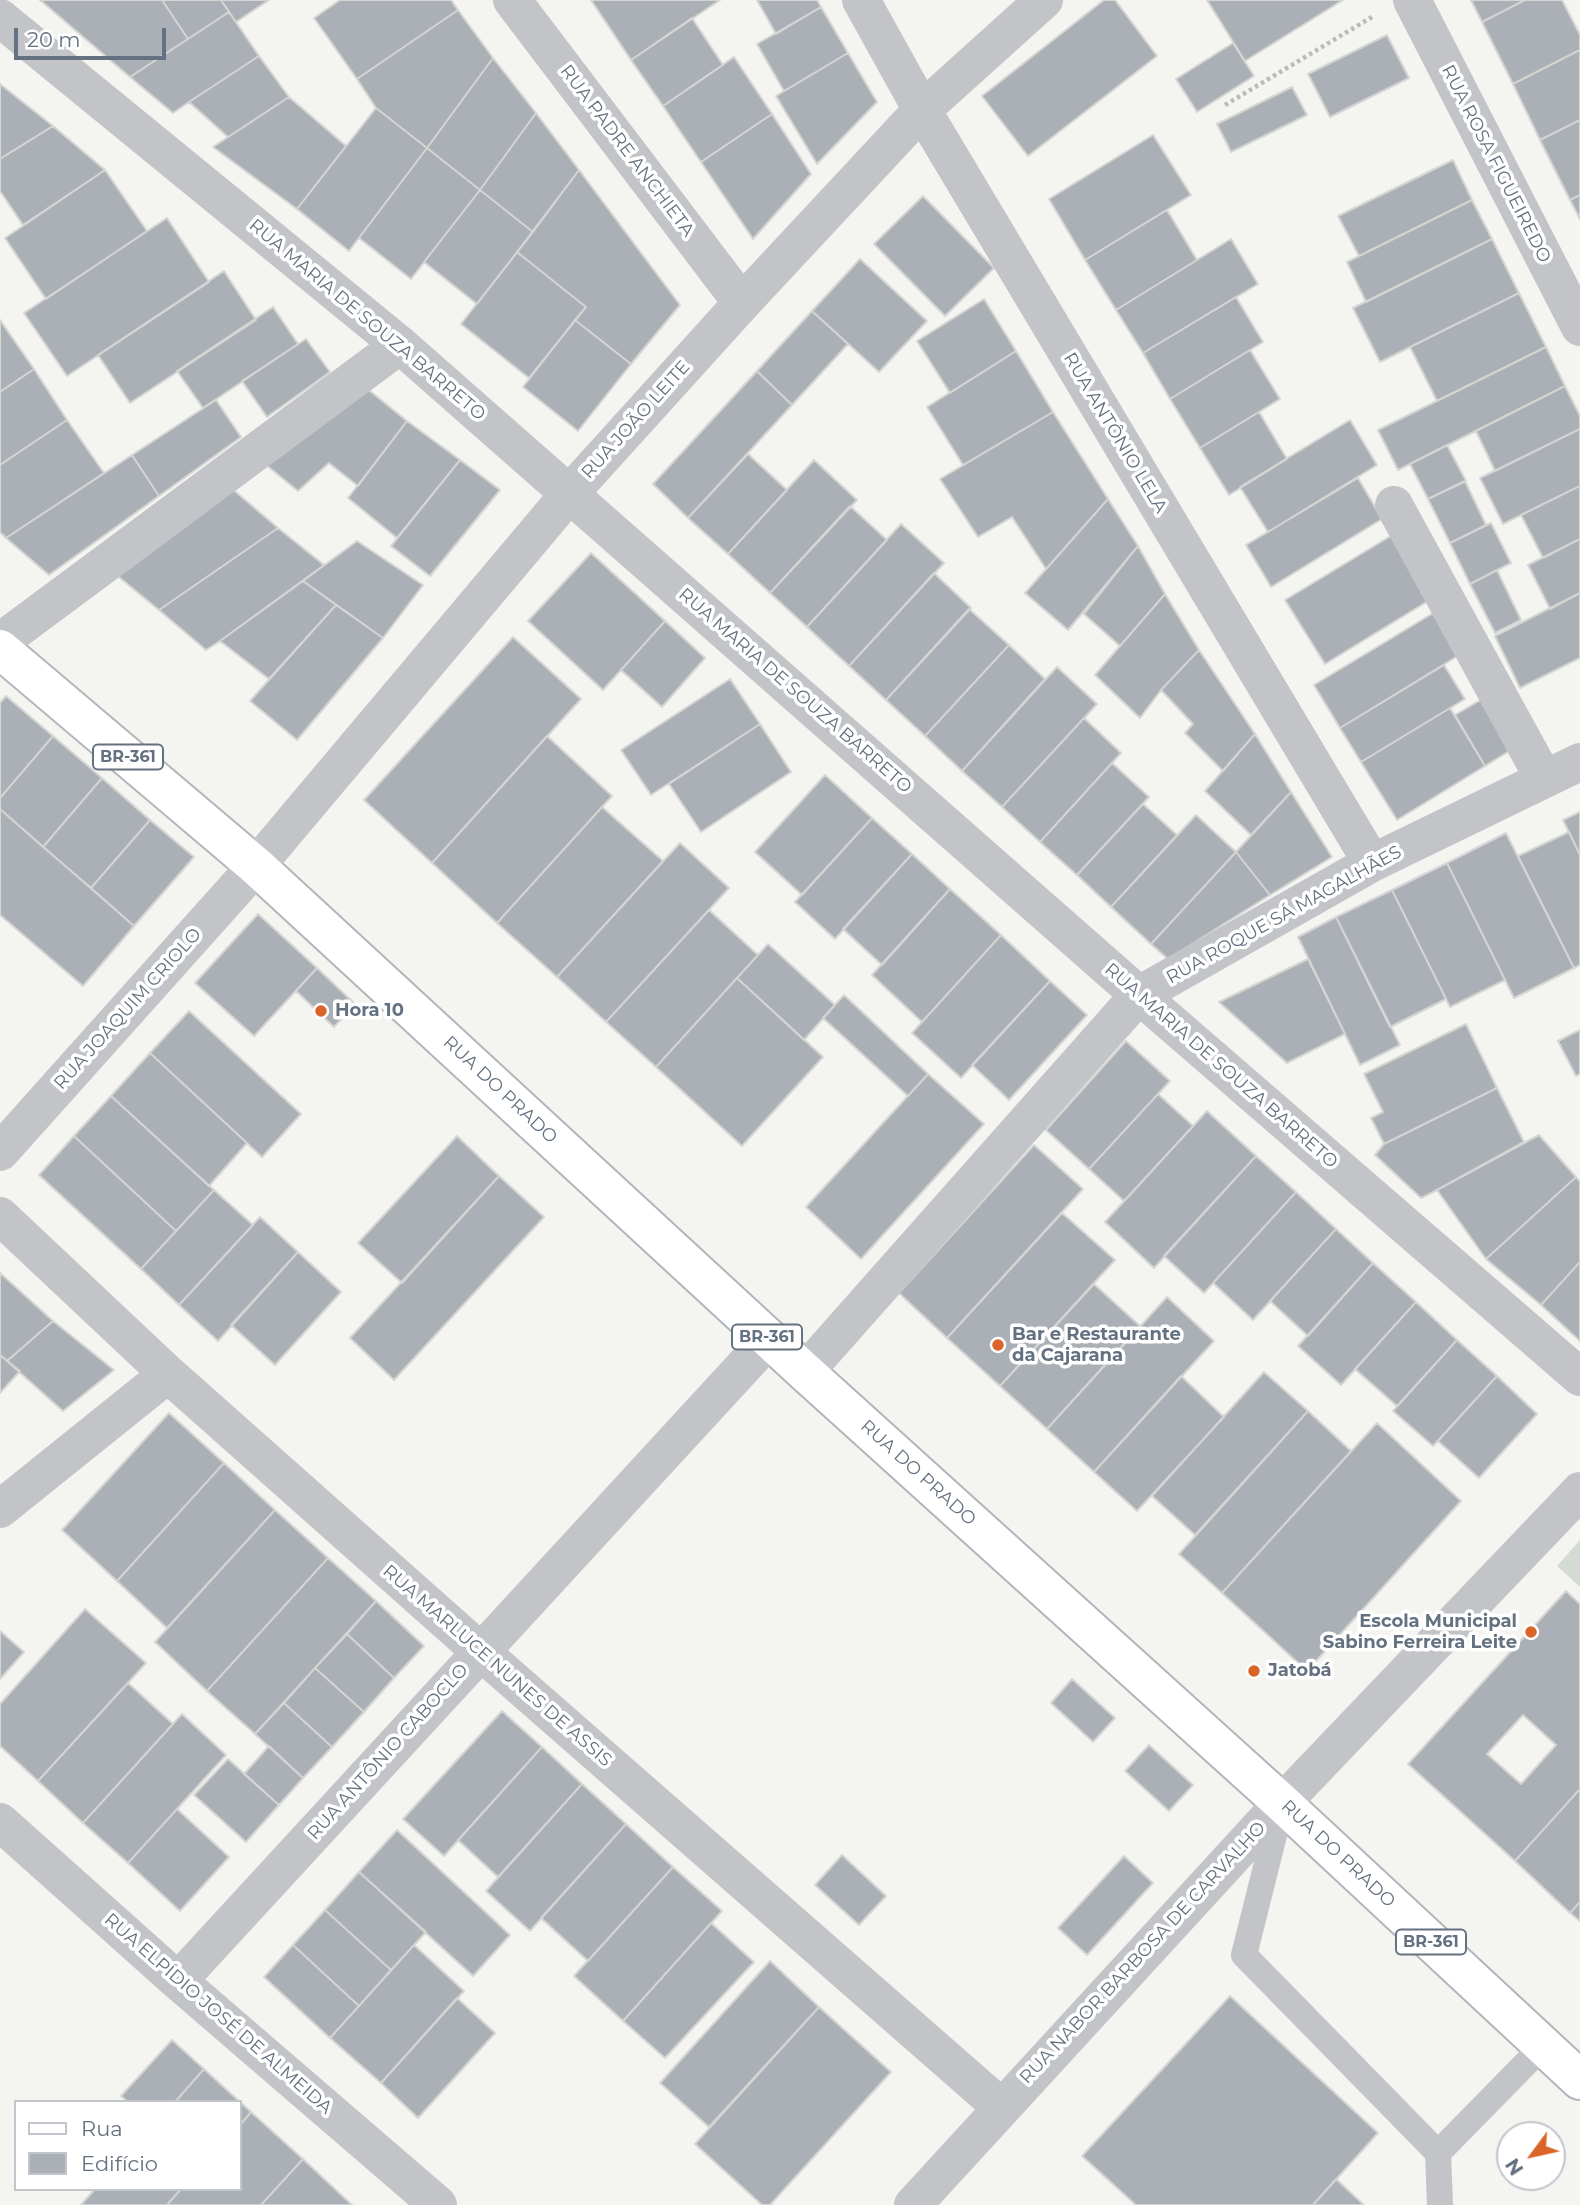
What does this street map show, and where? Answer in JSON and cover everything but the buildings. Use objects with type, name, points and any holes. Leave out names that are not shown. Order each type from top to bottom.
[{"type":"main road","name":"BR-361","points":[[0,649],[256,866]]},
{"type":"main road","name":"RUA DO PRADO","points":[[256,866],[805,1372],[1282,1803],[1580,2080]]},
{"type":"street","name":"RUA PADRE ANCHIETA","points":[[512,0],[741,303]]},
{"type":"street","name":"RUA ANTÔNIO LELA","points":[[861,0],[922,110],[1373,863]]},
{"type":"street","name":"RUA JOÃO LEITE","points":[[256,866],[570,492],[741,303],[922,110],[1044,0]]},
{"type":"street","name":"RUA ROSA FIGUEIREDO","points":[[1395,7],[1580,327]]},
{"type":"street","name":"RUA MARIA DE SOUZA BARRETO","points":[[0,18],[400,345],[1139,995],[1580,1377]]},
{"type":"street","points":[[0,642],[400,345]]},
{"type":"street","points":[[1394,505],[1544,779]]},
{"type":"street","name":"RUA ROQUE SÁ MAGALHÃES","points":[[805,1372],[1139,995],[1373,863],[1580,762]]},
{"type":"street","name":"RUA JOAQUIM CRIOLO","points":[[0,1152],[256,866]]},
{"type":"street","name":"RUA MARLUCE NUNES DE ASSIS","points":[[0,1216],[169,1374],[480,1651],[1001,2107]]},
{"type":"street","name":"RUA ANTÔNIO CABOCLO","points":[[178,1981],[769,1339]]},
{"type":"street","points":[[0,1509],[169,1374]]},
{"type":"street","name":"RUA NABOR BARBOSA DE CARVALHO","points":[[913,2205],[1282,1803],[1580,1491]]},
{"type":"street","name":"RUA ELPÍDIO JOSÉ DE ALMEIDA","points":[[0,1822],[178,1981],[438,2205]]},
{"type":"lane","points":[[1282,1803],[1244,1955],[1438,2152],[1440,2205]]},
{"type":"lane","points":[[1438,2152],[1543,2046]]},
{"type":"path","points":[[1225,104],[1395,7]]},
{"type":"shaded area","points":[[1580,1540],[1580,1587],[1557,1566]]},
{"type":"place","name":"Hora 10","points":[[321,1011]]},
{"type":"place","name":"Bar e Restaurante da Cajarana","points":[[998,1345]]},
{"type":"place","name":"Escola Municipal Sabino Ferreira Leite","points":[[1531,1632]]},
{"type":"place","name":"Jatobá","points":[[1254,1671]]}]
